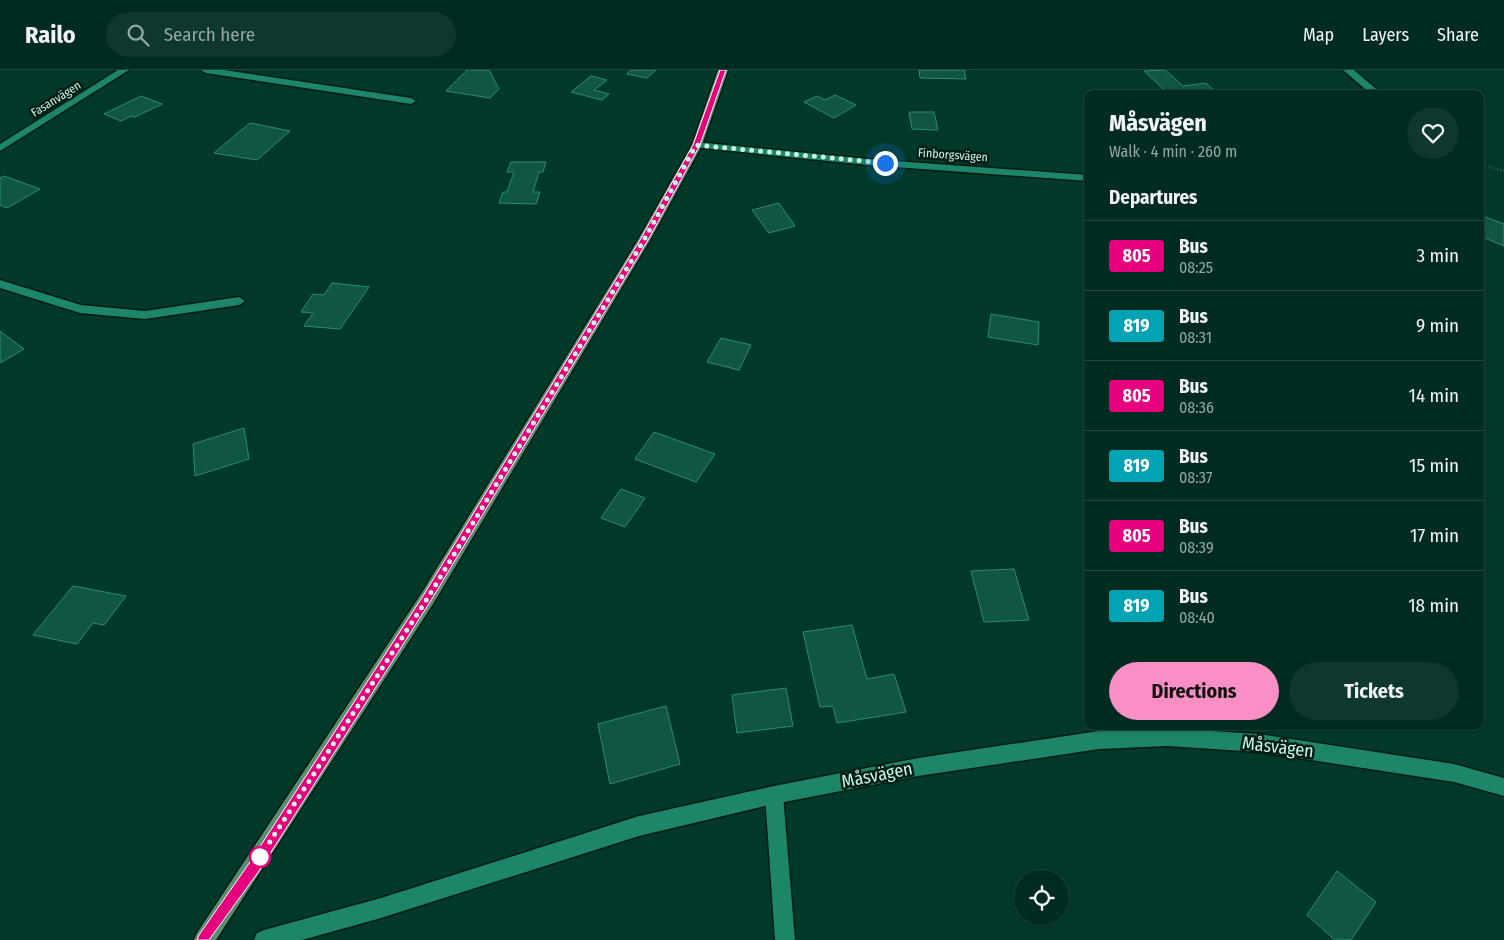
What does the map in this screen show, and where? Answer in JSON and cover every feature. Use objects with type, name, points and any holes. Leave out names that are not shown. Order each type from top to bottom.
[{"type":"street","name":"Fasanvägen","points":[[0,148],[124,70]]},
{"type":"street","points":[[206,70],[412,101]]},
{"type":"street","points":[[204,940],[427,599],[644,240],[696,145],[723,70]]},
{"type":"street","points":[[1348,70],[1372,90]]},
{"type":"street","name":"Finborgsvägen","points":[[696,145],[867,162],[1084,178]]},
{"type":"street","points":[[0,284],[80,309],[145,315],[239,301]]},
{"type":"street","name":"Måsvägen","points":[[264,940],[381,908],[639,826],[774,794],[918,767],[1090,741],[1167,737],[1268,745],[1454,773],[1504,787]]},
{"type":"street","points":[[774,794],[786,940]]},
{"type":"path","points":[[1484,165],[1504,171]]},
{"type":"building","points":[[467,70],[489,70],[499,89],[490,98],[446,91]]},
{"type":"building","points":[[631,70],[656,70],[647,78],[627,74]]},
{"type":"building","points":[[919,70],[964,70],[966,79],[920,78]]},
{"type":"building","points":[[1165,70],[1183,86],[1206,83],[1214,90],[1165,90],[1144,71]]},
{"type":"building","points":[[591,76],[607,80],[594,90],[609,94],[602,100],[571,92]]},
{"type":"building","points":[[835,95],[856,105],[834,118],[804,102],[817,96],[825,100]]},
{"type":"building","points":[[141,96],[162,104],[135,117],[131,116],[121,121],[104,114]]},
{"type":"building","points":[[909,112],[934,112],[938,130],[912,129]]},
{"type":"building","points":[[250,123],[290,131],[257,160],[214,153]]},
{"type":"building","points":[[511,162],[546,162],[543,172],[539,172],[533,192],[540,192],[536,204],[499,203],[503,192],[507,192],[514,172],[507,172]]},
{"type":"building","points":[[4,176],[40,189],[7,208],[0,205],[0,178]]},
{"type":"building","points":[[779,203],[795,226],[769,233],[752,210]]},
{"type":"building","points":[[1484,216],[1504,224],[1504,246],[1484,238]]},
{"type":"building","points":[[332,283],[369,287],[340,329],[304,326],[313,313],[301,312],[313,294],[324,295]]},
{"type":"building","points":[[991,314],[1039,322],[1038,345],[988,337]]},
{"type":"building","points":[[0,331],[24,349],[0,363]]},
{"type":"building","points":[[721,338],[751,345],[739,370],[707,362]]},
{"type":"building","points":[[244,428],[249,459],[195,476],[193,444]]},
{"type":"building","points":[[654,432],[715,454],[696,482],[635,459]]},
{"type":"building","points":[[621,489],[645,498],[625,527],[601,518]]},
{"type":"building","points":[[1014,569],[1029,620],[984,622],[971,571]]},
{"type":"building","points":[[73,586],[126,596],[104,625],[93,623],[77,644],[33,635]]},
{"type":"building","points":[[852,625],[867,679],[894,674],[906,712],[837,723],[833,706],[820,707],[803,632]]},
{"type":"building","points":[[786,688],[793,726],[737,733],[732,695]]},
{"type":"building","points":[[666,706],[680,764],[610,784],[598,724]]},
{"type":"building","points":[[1337,871],[1376,902],[1351,940],[1335,940],[1307,915]]},
{"type":"bus line","name":"805","points":[[204,940],[427,599],[644,240],[696,145],[723,70]]},
{"type":"route","points":[[260,857],[427,599],[644,240],[696,145],[885,163]]}]
